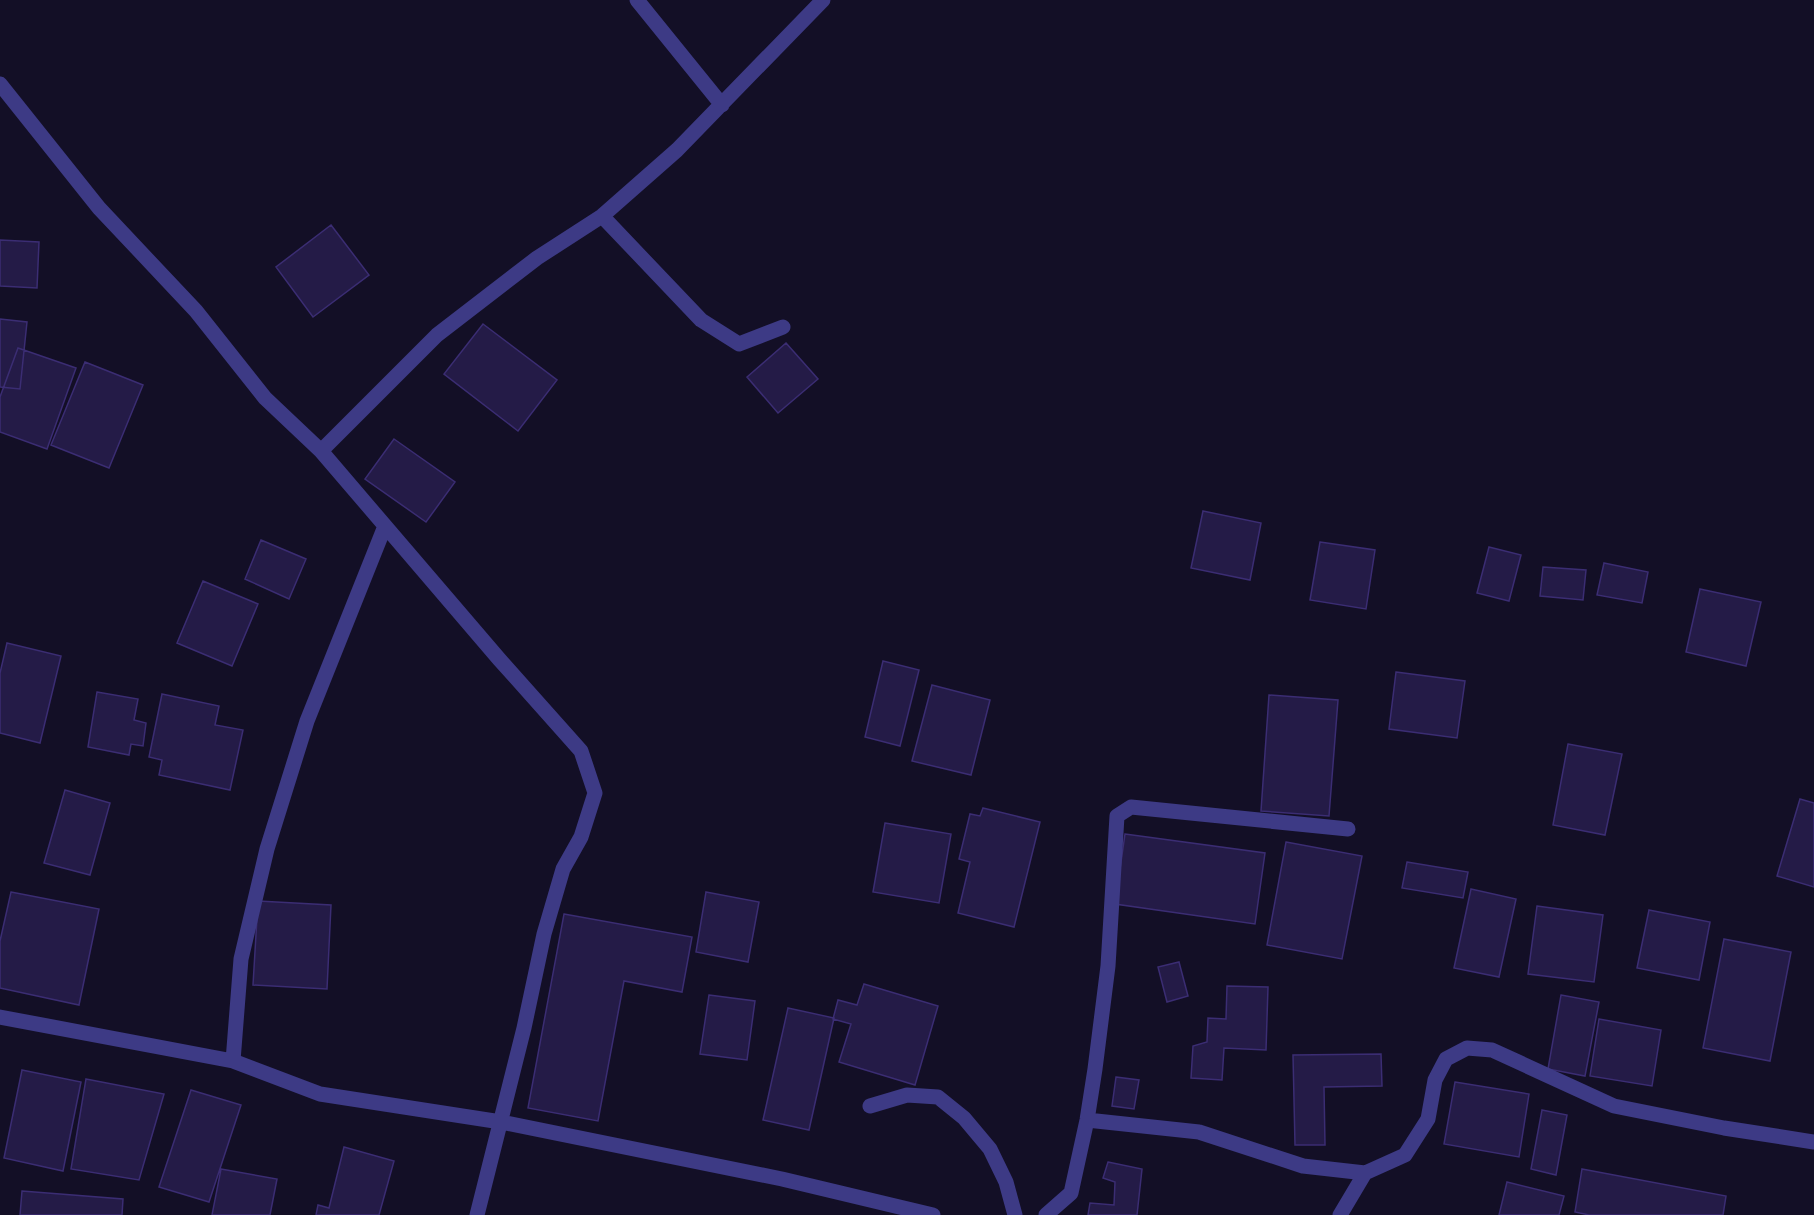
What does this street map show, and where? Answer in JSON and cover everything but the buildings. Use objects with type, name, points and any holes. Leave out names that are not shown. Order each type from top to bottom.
[{"type":"street","points":[[637,0],[722,105]]},
{"type":"street","points":[[321,452],[437,335],[537,258],[602,216],[677,150],[823,0]]},
{"type":"street","points":[[0,84],[99,208],[196,311],[265,398],[321,452],[581,751],[595,793],[580,837],[563,868],[556,890],[477,1215]]},
{"type":"street","points":[[602,216],[701,320],[740,344],[783,327]]},
{"type":"street","points":[[233,1061],[241,959],[267,849],[307,721],[385,526]]},
{"type":"street","points":[[1046,1215],[1071,1194],[1087,1120],[1108,966],[1117,816],[1131,807],[1348,829]]},
{"type":"street","points":[[0,1017],[233,1061],[320,1094],[501,1122],[782,1179],[933,1215]]},
{"type":"street","points":[[1087,1120],[1199,1132],[1303,1166],[1365,1173],[1405,1155],[1428,1119],[1435,1080],[1446,1059],[1467,1048],[1492,1050],[1614,1107],[1814,1142]]},
{"type":"street","points":[[870,1106],[907,1095],[938,1097],[964,1118],[990,1149],[1006,1182],[1016,1215]]},
{"type":"street","points":[[1340,1215],[1365,1173]]}]
